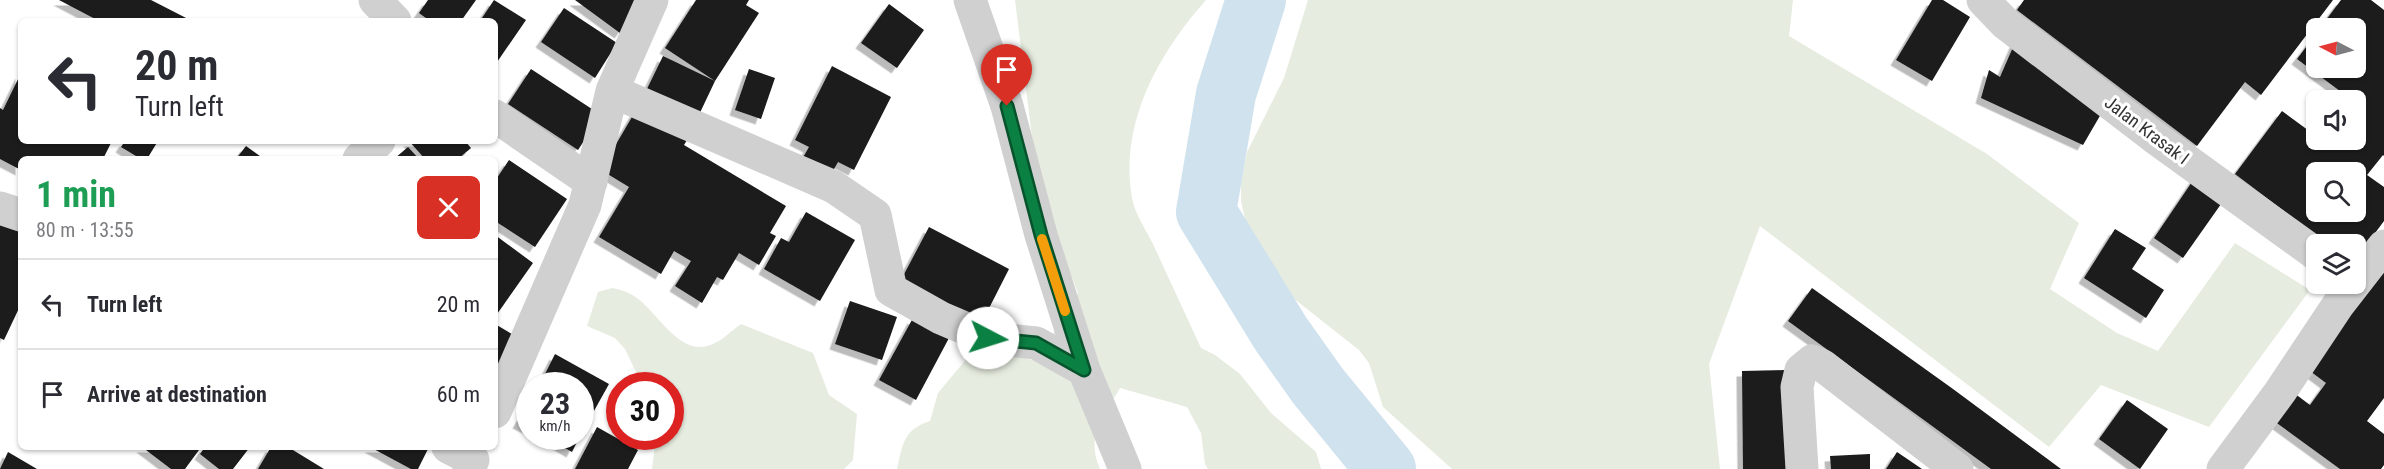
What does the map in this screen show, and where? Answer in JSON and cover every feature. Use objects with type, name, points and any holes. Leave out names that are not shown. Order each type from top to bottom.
[{"type":"street","points":[[375,0],[392,18]]},
{"type":"street","points":[[498,405],[585,205],[612,91],[652,0]]},
{"type":"street","points":[[970,0],[1007,106],[1041,235],[1084,370],[1125,469]]},
{"type":"street","name":"Jalan Krasak I","points":[[1983,0],[2006,24],[2154,137],[2306,247]]},
{"type":"street","points":[[612,91],[834,188],[875,215],[891,290],[941,318],[988,338],[1036,343],[1084,370]]},
{"type":"street","points":[[498,118],[591,182]]},
{"type":"street","points":[[362,156],[376,144]]},
{"type":"street","points":[[0,207],[18,214]]},
{"type":"street","points":[[2366,269],[2384,246]]},
{"type":"street","points":[[2223,469],[2280,392],[2347,294]]},
{"type":"street","points":[[1802,469],[1797,387],[1801,370],[1812,361],[1823,366],[1958,469]]},
{"type":"shaded area","points":[[1015,0],[1206,0],[1172,43],[1146,92],[1137,117],[1131,143],[1129,170],[1133,204],[1201,348],[1215,355],[1240,374],[1271,413],[1316,452],[1321,469],[1208,469],[1205,464],[1201,433],[1187,407],[1120,388],[1098,426],[1095,446],[1100,469],[897,469],[909,434],[930,421],[938,393],[968,357],[982,350],[997,351],[1036,361],[1078,293],[1039,194]]},
{"type":"shaded area","points":[[1308,0],[1793,0],[1789,36],[1987,154],[2079,223],[2050,289],[2117,333],[2158,351],[2235,243],[2306,287],[2307,294],[2209,427],[2101,385],[2049,447],[1760,226],[1709,364],[1720,469],[1452,469],[1383,407],[1369,363],[1359,350],[1288,294],[1251,246],[1241,201],[1241,183],[1247,152],[1284,78]]},
{"type":"shaded area","points":[[612,288],[631,294],[672,333],[692,346],[703,347],[715,343],[741,324],[813,353],[829,395],[857,414],[853,460],[844,469],[652,469],[654,450],[684,450],[684,372],[636,372],[625,349],[615,338],[587,326],[598,292]]},
{"type":"building","points":[[59,0],[151,0],[186,18],[93,18]]},
{"type":"building","points":[[428,0],[476,0],[463,18],[426,18],[419,13]]},
{"type":"building","points":[[494,0],[526,20],[498,61],[498,18],[482,18]]},
{"type":"building","points":[[575,0],[644,0],[620,33]]},
{"type":"building","points":[[696,0],[749,0],[746,5],[759,13],[715,81],[665,48]]},
{"type":"building","points":[[1932,0],[1943,0],[1970,17],[1932,81],[1896,60]]},
{"type":"building","points":[[2024,0],[2333,0],[2319,18],[2306,18],[2306,36],[2261,95],[2245,82],[2197,146],[2017,10]]},
{"type":"building","points":[[2341,0],[2371,0],[2384,10],[2384,156],[2367,175],[2384,187],[2384,221],[2366,245],[2366,234],[2315,234],[2235,174],[2282,111],[2306,129],[2306,150],[2366,150],[2366,90],[2339,90],[2322,78],[2366,78],[2366,18],[2328,18]]},
{"type":"building","points":[[889,4],[924,30],[897,68],[861,43]]},
{"type":"building","points":[[564,8],[617,43],[595,78],[541,42]]},
{"type":"building","points":[[2017,38],[2101,114],[2083,145],[1981,98],[1989,70],[2000,77]]},
{"type":"building","points":[[2306,47],[2306,66],[2297,59]]},
{"type":"building","points":[[663,56],[715,81],[697,119],[645,93]]},
{"type":"building","points":[[832,66],[891,97],[854,170],[838,162],[830,176],[801,161],[809,147],[795,140]]},
{"type":"building","points":[[531,69],[601,115],[578,150],[508,104]]},
{"type":"building","points":[[749,69],[775,78],[761,119],[735,110]]},
{"type":"building","points":[[18,79],[18,144],[110,144],[104,156],[18,156],[18,168],[0,159],[0,108],[3,110]]},
{"type":"building","points":[[639,105],[690,135],[684,145],[786,206],[770,233],[776,236],[759,265],[739,253],[723,280],[717,277],[702,303],[675,286],[691,261],[674,251],[661,274],[599,237],[629,187],[601,170]]},
{"type":"building","points":[[123,144],[156,144],[149,156],[136,156],[121,147]]},
{"type":"building","points":[[412,144],[468,144],[471,148],[462,156],[422,156]]},
{"type":"building","points":[[246,146],[260,156],[238,156]]},
{"type":"building","points":[[408,147],[416,156],[398,156]]},
{"type":"building","points":[[509,160],[567,199],[535,247],[498,223],[498,176]]},
{"type":"building","points":[[2196,176],[2226,197],[2183,258],[2154,238]]},
{"type":"building","points":[[806,212],[855,240],[820,301],[764,269],[781,238],[789,242]]},
{"type":"building","points":[[0,218],[18,227],[18,310],[4,340],[0,338]]},
{"type":"building","points":[[929,227],[1009,269],[982,322],[901,280]]},
{"type":"building","points":[[2115,229],[2146,248],[2132,269],[2164,290],[2146,318],[2084,278]]},
{"type":"building","points":[[498,237],[533,263],[498,313]]},
{"type":"building","points":[[2384,259],[2384,398],[2367,421],[2384,434],[2384,465],[2381,469],[2340,469],[2270,418],[2290,390],[2310,405],[2326,383],[2306,368],[2359,294],[2366,294],[2366,284]]},
{"type":"building","points":[[1812,288],[2061,469],[1991,469],[1788,321]]},
{"type":"building","points":[[850,301],[897,317],[882,360],[835,344]]},
{"type":"building","points":[[913,318],[949,338],[916,400],[879,380]]},
{"type":"building","points":[[498,326],[522,340],[498,381]]},
{"type":"building","points":[[555,354],[587,372],[546,372]]},
{"type":"building","points":[[1785,370],[1787,469],[1743,469],[1742,371]]},
{"type":"building","points":[[594,376],[606,382],[606,389],[594,411]]},
{"type":"building","points":[[2127,400],[2168,429],[2140,469],[2099,439]]},
{"type":"building","points":[[597,427],[606,432],[606,450],[638,450],[628,469],[575,469],[585,450],[594,450],[594,433]]},
{"type":"building","points":[[146,450],[199,450],[185,469],[171,469]]},
{"type":"building","points":[[203,450],[248,450],[233,469],[219,469],[200,454]]},
{"type":"building","points":[[269,450],[293,450],[324,469],[258,469]]},
{"type":"building","points":[[376,450],[428,450],[418,469],[411,469]]},
{"type":"building","points":[[8,452],[37,469],[0,469]]},
{"type":"building","points":[[1897,452],[1922,469],[1886,469]]},
{"type":"building","points":[[1870,454],[1870,469],[1831,469],[1830,456]]},
{"type":"waterway","points":[[1256,0],[1226,94],[1206,212],[1281,334],[1318,386],[1386,469]]},
{"type":"slow traffic","points":[[1042,239],[1065,311]]},
{"type":"route","points":[[988,338],[1036,343],[1084,370],[1041,235],[1007,106]]}]
